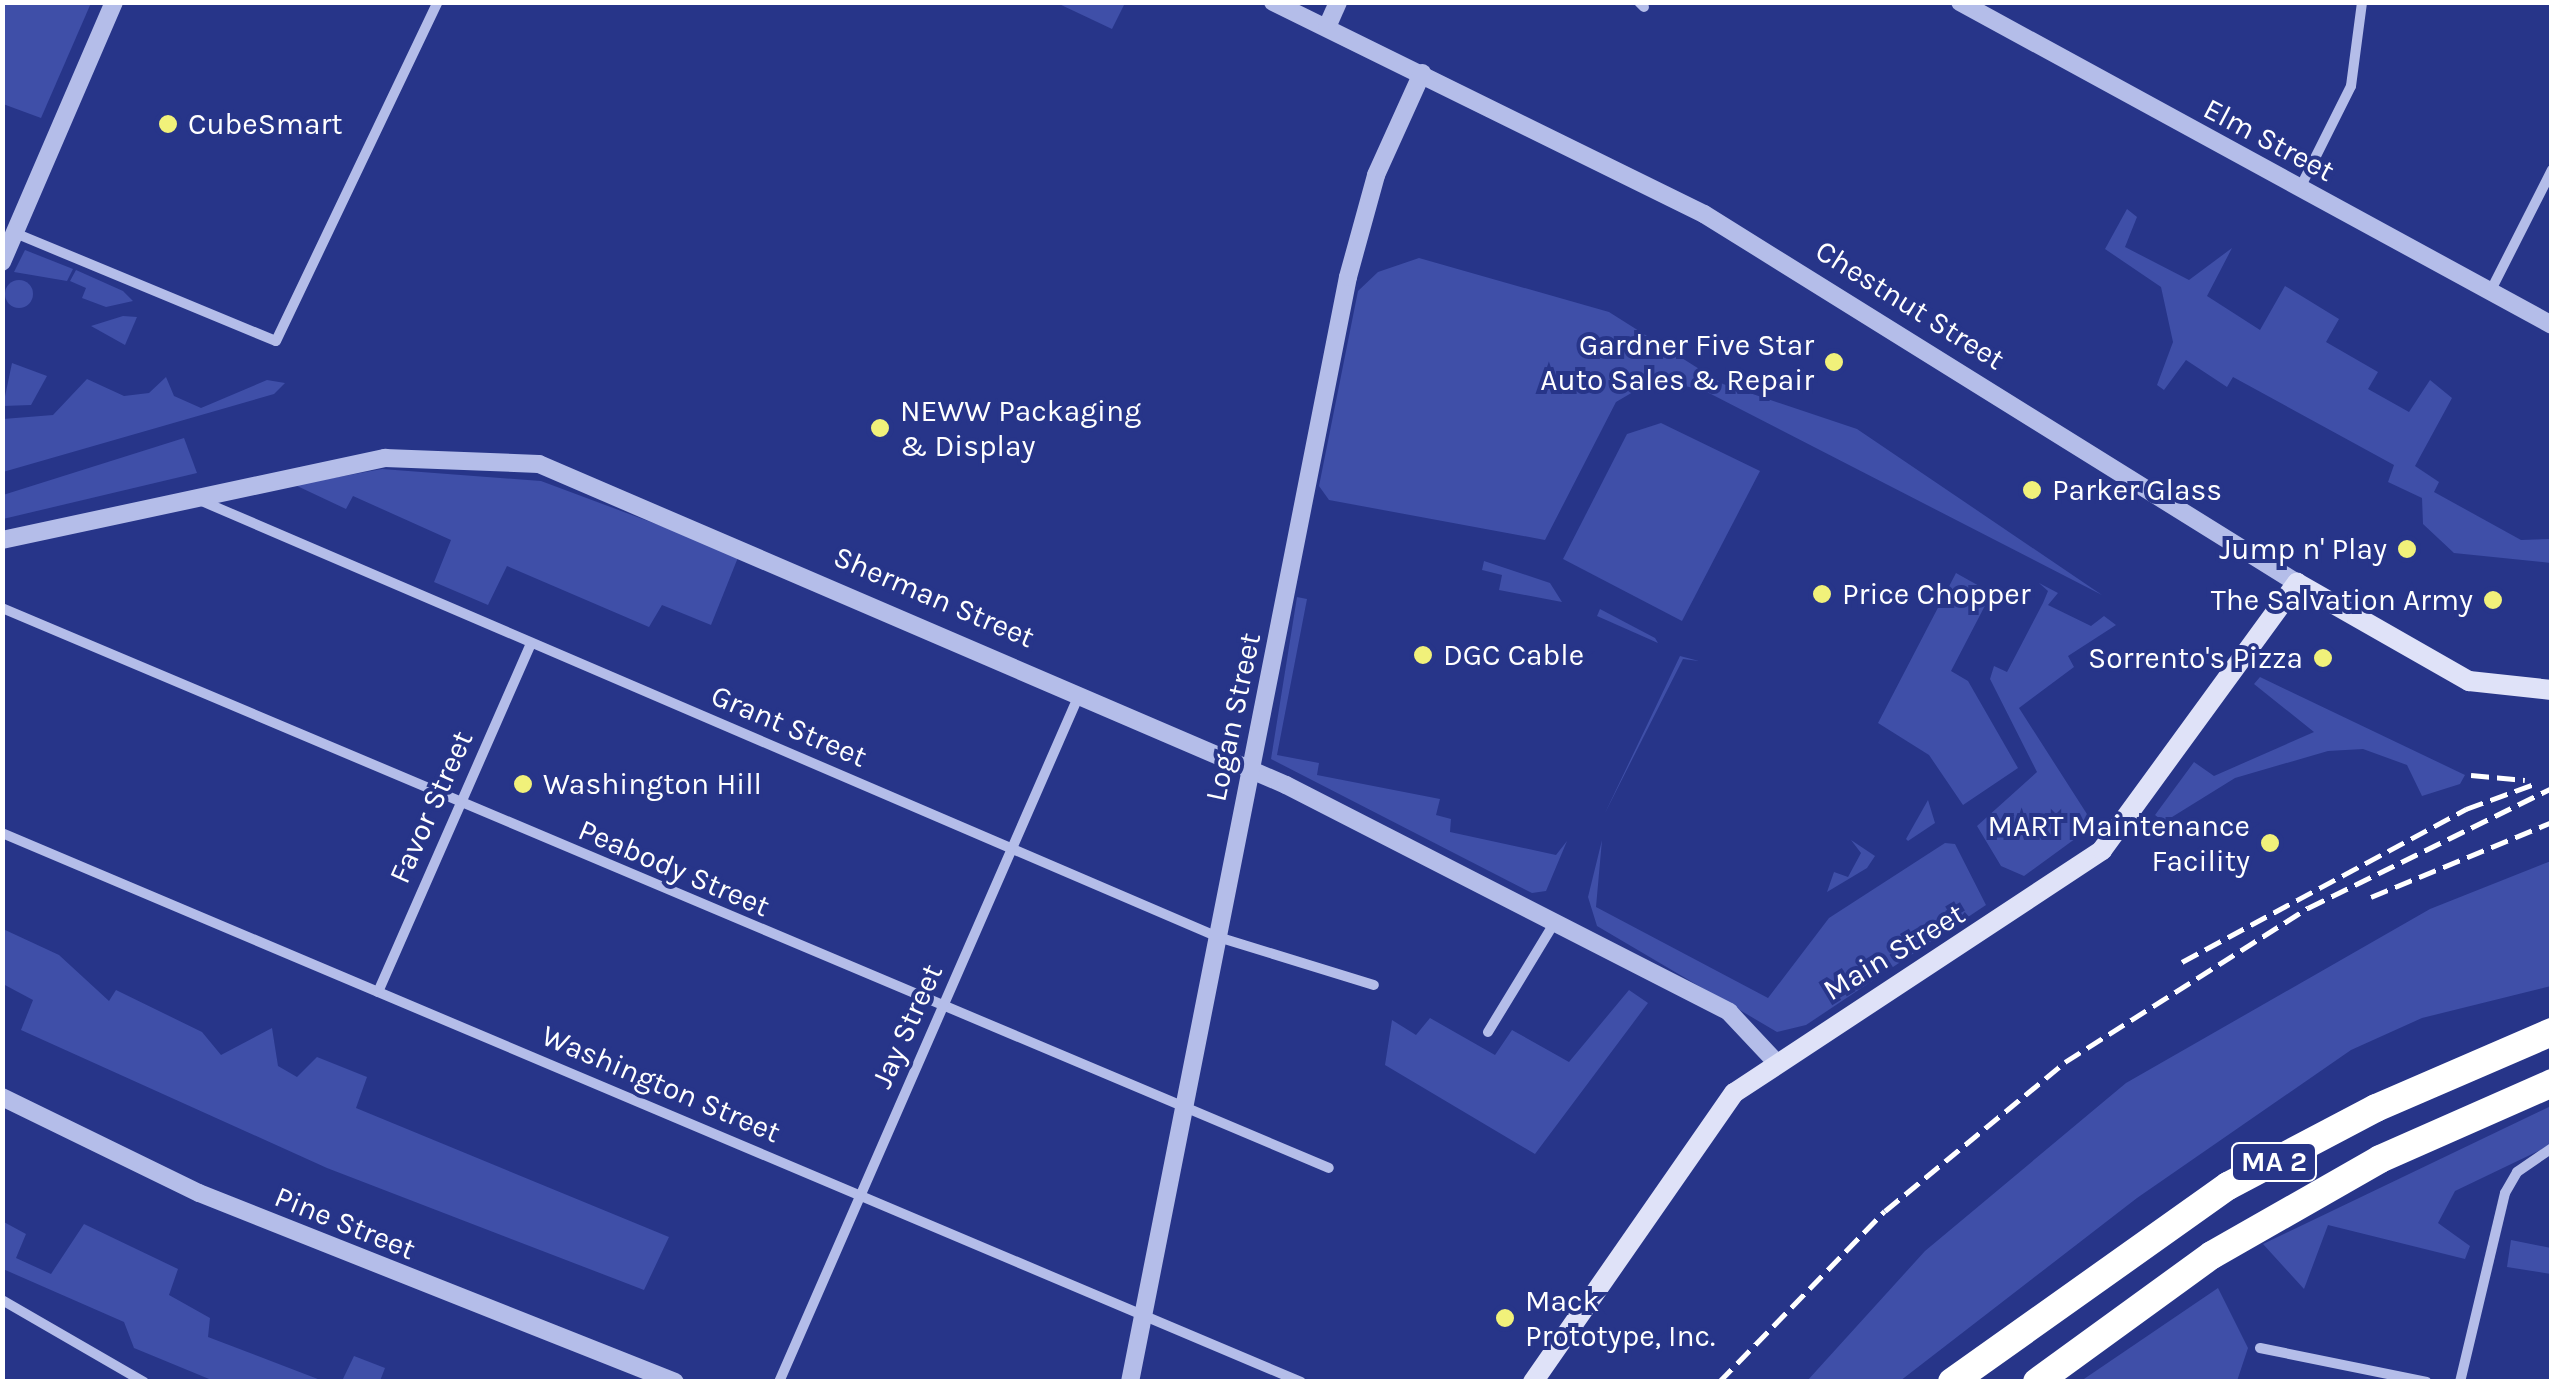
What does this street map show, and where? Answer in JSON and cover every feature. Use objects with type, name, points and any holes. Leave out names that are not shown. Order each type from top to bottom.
[{"type":"highway","name":"MA 2","points":[[1963,1382],[2019,1331],[2228,1186],[2376,1108],[2552,1032]]},
{"type":"highway","name":"MA 2","points":[[2036,1382],[2132,1308],[2380,1159],[2552,1083]]},
{"type":"highway","points":[[2055,1382],[2132,1308]]},
{"type":"highway","points":[[1952,1382],[2019,1331]]},
{"type":"main road","name":"Chestnut Street","points":[[2297,583],[2497,690],[2552,690]]},
{"type":"main road","name":"Main Street","points":[[1533,1382],[1722,1107],[1774,1060],[2102,850],[2297,583]]},
{"type":"street","points":[[2,262],[114,2]]},
{"type":"street","points":[[15,233],[276,342],[438,2]]},
{"type":"street","name":"Chestnut Street","points":[[1273,2],[1704,214],[2297,583]]},
{"type":"street","points":[[1326,27],[1338,2]]},
{"type":"street","name":"Elm Street","points":[[1960,2],[2552,325]]},
{"type":"street","points":[[2300,188],[2351,86],[2362,2]]},
{"type":"street","name":"Logan Street","points":[[1130,1382],[1354,252],[1366,210],[1422,74]]},
{"type":"street","points":[[2490,292],[2552,170]]},
{"type":"street","name":"Sherman Street","points":[[2,540],[191,496],[385,458],[539,464],[1082,690],[1250,768],[1729,1012],[1774,1060]]},
{"type":"street","name":"Grant Street","points":[[191,496],[1218,937],[1374,985]]},
{"type":"street","name":"Peabody Street","points":[[2,608],[1184,1112],[1329,1168]]},
{"type":"street","name":"Favor Street","points":[[378,992],[531,643]]},
{"type":"street","name":"Jay Street","points":[[779,1382],[1082,690]]},
{"type":"street","name":"Washington Street","points":[[2,833],[1300,1382]]},
{"type":"street","points":[[1488,1032],[1555,922]]},
{"type":"street","name":"Pine Street","points":[[2,1098],[199,1193],[676,1382]]},
{"type":"street","points":[[2460,1382],[2500,1206],[2517,1172],[2552,1148]]},
{"type":"street","points":[[2,1300],[144,1382]]},
{"type":"street","points":[[2260,1348],[2427,1382]]},
{"type":"shaded area","points":[[2,3],[91,3],[41,118],[3,104]]},
{"type":"shaded area","points":[[1057,3],[1125,3],[1112,29]]},
{"type":"shaded area","points":[[2127,209],[2137,217],[2125,247],[2189,280],[2232,248],[2207,296],[2260,330],[2285,286],[2339,319],[2326,342],[2378,372],[2368,389],[2409,412],[2430,380],[2452,398],[2415,466],[2439,482],[2434,492],[2521,540],[2551,539],[2551,563],[2454,553],[2423,524],[2422,498],[2388,482],[2394,465],[2233,377],[2227,387],[2186,360],[2164,390],[2157,385],[2173,342],[2161,287],[2105,249]]},
{"type":"shaded area","points":[[25,250],[73,269],[67,281],[14,272]]},
{"type":"shaded area","points":[[1419,258],[1609,312],[1723,384],[1857,429],[2102,595],[1707,392],[1657,378],[1616,402],[1545,540],[1329,500],[1319,486],[1358,291],[1378,272]]},
{"type":"shaded area","points":[[76,270],[123,291],[133,301],[106,307],[82,298],[86,288],[70,281]]},
{"type":"shaded area","points":[[19,280],[29,284],[33,294],[29,304],[19,308],[9,304],[5,294],[9,284]]},
{"type":"shaded area","points":[[123,316],[137,317],[125,345],[91,326]]},
{"type":"shaded area","points":[[12,363],[47,376],[31,405],[3,406]]},
{"type":"shaded area","points":[[166,377],[174,396],[201,408],[267,380],[285,383],[274,394],[3,472],[3,419],[53,415],[87,379],[124,396],[149,393]]},
{"type":"shaded area","points":[[1661,423],[1760,471],[1682,621],[1563,559],[1627,434]]},
{"type":"shaded area","points":[[184,438],[197,473],[3,519],[3,495]]},
{"type":"shaded area","points":[[382,469],[541,481],[739,555],[711,625],[662,605],[649,627],[507,566],[488,605],[434,582],[451,540],[353,496],[346,509],[295,485]]},
{"type":"shaded area","points":[[1484,561],[1550,583],[1562,602],[1499,590],[1502,575],[1482,570]]},
{"type":"shaded area","points":[[1956,573],[2006,601],[1990,596],[1951,671],[1968,681],[2018,768],[1963,805],[1929,755],[1878,723]]},
{"type":"shaded area","points":[[2039,583],[2058,593],[2048,605],[2091,626],[2104,616],[2116,625],[2068,656],[2074,667],[2019,708],[2094,825],[2024,876],[2001,866],[1977,826],[2037,772],[1990,679],[1994,666],[2007,672],[2043,603],[2048,591]]},
{"type":"shaded area","points":[[1297,597],[1307,599],[1277,755],[1319,763],[1317,775],[1440,799],[1436,815],[1451,819],[1450,832],[1556,855],[1567,841],[1546,891],[1532,893],[1271,759]]},
{"type":"shaded area","points":[[1600,609],[1655,638],[1658,643],[1597,616]]},
{"type":"shaded area","points":[[1680,656],[1699,661],[1683,659],[1605,813]]},
{"type":"shaded area","points":[[2260,677],[2465,775],[2460,784],[2422,796],[2407,765],[2363,749],[2328,751],[2235,778],[2164,822],[2155,815],[2194,762],[2214,776],[2314,732],[2254,684]]},
{"type":"shaded area","points":[[1928,800],[1935,823],[1908,841],[1906,839]]},
{"type":"shaded area","points":[[1602,840],[1596,907],[1768,998],[1829,918],[1945,843],[1955,844],[1986,905],[1806,1025],[1777,1032],[1597,926],[1588,897]]},
{"type":"shaded area","points":[[1851,840],[1875,856],[1867,868],[1827,892],[1834,872],[1848,877],[1861,853]]},
{"type":"shaded area","points":[[2551,861],[2551,986],[2422,1018],[2351,1050],[2137,1198],[1900,1381],[1807,1381],[1925,1251],[2126,1083],[2430,909]]},
{"type":"shaded area","points":[[3,929],[59,955],[109,1001],[116,990],[202,1032],[221,1055],[272,1028],[278,1066],[297,1077],[317,1057],[367,1077],[356,1108],[669,1237],[644,1290],[327,1168],[21,1030],[33,1000],[3,984]]},
{"type":"shaded area","points":[[1629,990],[1648,1003],[1535,1154],[1385,1065],[1392,1020],[1416,1035],[1430,1018],[1495,1055],[1512,1030],[1569,1062]]},
{"type":"shaded area","points":[[2551,1106],[2551,1145],[2455,1191],[2438,1223],[2470,1246],[2465,1259],[2328,1225],[2304,1289],[2263,1244]]},
{"type":"shaded area","points":[[2,1221],[26,1234],[16,1258],[51,1274],[84,1224],[178,1269],[169,1295],[210,1318],[208,1337],[323,1381],[214,1381],[134,1348],[124,1322],[3,1269]]},
{"type":"shaded area","points":[[2511,1240],[2551,1248],[2551,1274],[2507,1267]]},
{"type":"shaded area","points":[[2218,1288],[2248,1348],[2237,1381],[2081,1381]]},
{"type":"shaded area","points":[[354,1356],[385,1368],[380,1381],[342,1381]]},
{"type":"railway","points":[[2471,775],[2525,780]]},
{"type":"railway","points":[[2182,962],[2466,809],[2537,783]]},
{"type":"railway","points":[[1719,1382],[1885,1211],[2065,1062],[2308,908],[2552,788]]},
{"type":"railway","points":[[2371,897],[2552,822]]},
{"type":"place","name":"CubeSmart","points":[[168,124]]},
{"type":"place","name":"Gardner Five Star Auto Sales & Repair","points":[[1834,362]]},
{"type":"place","name":"NEWW Packaging & Display","points":[[880,428]]},
{"type":"place","name":"Parker Glass","points":[[2032,490]]},
{"type":"place","name":"Jump n' Play","points":[[2407,549]]},
{"type":"place","name":"Price Chopper","points":[[1822,594]]},
{"type":"place","name":"The Salvation Army","points":[[2493,600]]},
{"type":"place","name":"DGC Cable","points":[[1423,655]]},
{"type":"place","name":"Sorrento's Pizza","points":[[2323,658]]},
{"type":"place","name":"Washington Hill","points":[[523,784]]},
{"type":"place","name":"MART Maintenance Facility","points":[[2270,843]]},
{"type":"place","name":"Mack Prototype, Inc.","points":[[1505,1318]]}]
